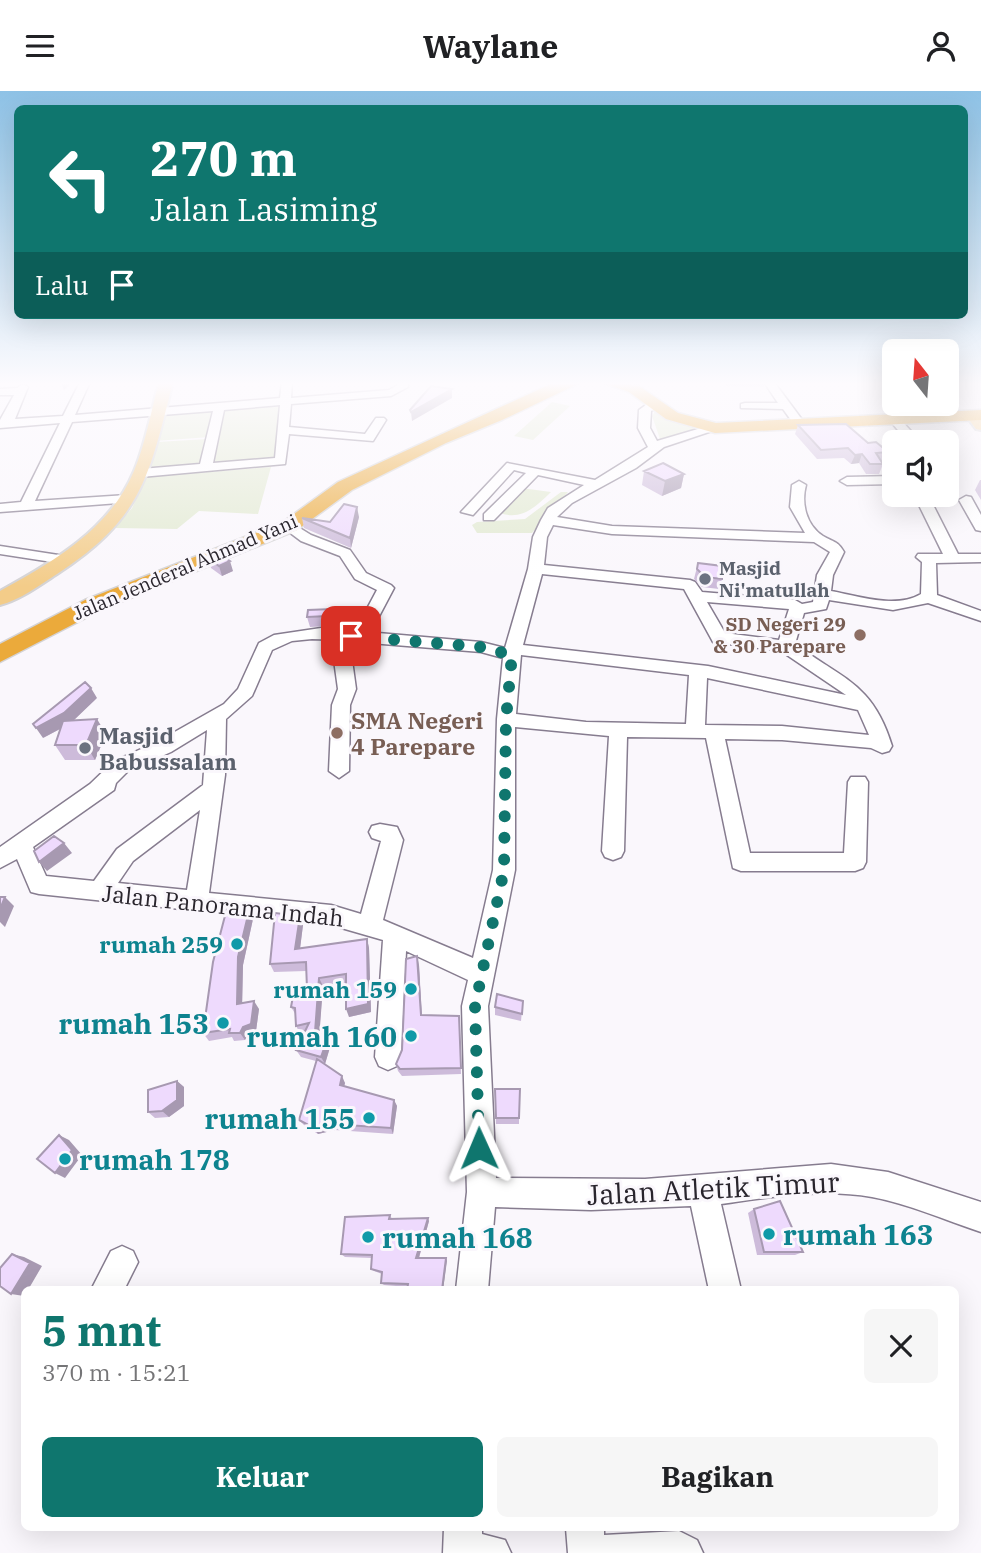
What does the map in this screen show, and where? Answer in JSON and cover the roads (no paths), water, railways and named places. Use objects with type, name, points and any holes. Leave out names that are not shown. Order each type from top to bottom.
[{"type":"highway","name":"Jalan Jenderal Ahmad Yani","points":[[0,654],[93,604],[290,526],[345,487],[423,450]]},
{"type":"main road","points":[[0,599],[65,560],[109,524],[141,473],[147,450]]},
{"type":"street","points":[[27,505],[53,450]]},
{"type":"street","points":[[205,470],[209,450]]},
{"type":"street","points":[[141,473],[205,470],[281,461],[282,450]]},
{"type":"street","points":[[472,1286],[482,1192],[475,1033],[480,974],[504,870],[506,719],[513,648],[519,636],[537,569],[540,537],[548,520],[567,500],[632,465],[651,450]]},
{"type":"street","points":[[468,512],[508,467],[597,484]]},
{"type":"street","points":[[489,517],[534,472]]},
{"type":"street","points":[[847,481],[882,480]]},
{"type":"street","points":[[799,485],[795,498],[797,512],[816,538]]},
{"type":"street","points":[[0,508],[127,499]]},
{"type":"street","points":[[966,500],[981,527]]},
{"type":"street","points":[[927,507],[952,557]]},
{"type":"street","points":[[548,520],[619,530],[816,538],[833,545],[836,552],[824,580],[820,606],[797,609],[789,602],[695,596]]},
{"type":"street","points":[[290,526],[306,538],[345,554],[360,576],[386,588],[369,620]]},
{"type":"street","points":[[0,549],[65,560]]},
{"type":"street","points":[[981,558],[923,557],[929,560],[929,596],[933,600],[976,614],[981,628]]},
{"type":"street","points":[[506,719],[618,730],[804,735],[875,742],[882,746],[877,728],[854,690],[817,669],[786,646],[719,638],[690,585],[537,569]]},
{"type":"street","points":[[823,594],[889,605],[923,601],[929,596]]},
{"type":"street","points":[[786,646],[797,609]]},
{"type":"street","points":[[0,861],[96,789],[144,764],[164,747],[217,717],[246,692],[262,652],[270,644],[304,633],[513,648],[698,671],[864,705]]},
{"type":"street","points":[[339,771],[341,705],[347,689],[343,660],[351,636]]},
{"type":"street","points":[[698,671],[698,703],[694,719],[705,733],[741,862],[855,862],[858,782]]},
{"type":"street","points":[[197,899],[213,789],[217,717]]},
{"type":"street","points":[[613,851],[618,730]]},
{"type":"street","points":[[100,891],[125,855],[213,789]]},
{"type":"street","points":[[370,925],[392,839],[389,833],[380,832]]},
{"type":"street","name":"Jalan Panorama Indah","points":[[22,846],[39,885],[197,899],[331,915],[395,934],[480,974]]},
{"type":"street","points":[[388,1057],[395,934]]},
{"type":"street","name":"Jalan Atletik Timur","points":[[482,1192],[610,1196],[703,1191],[807,1178],[875,1184],[981,1217]]},
{"type":"street","points":[[703,1191],[723,1286]]},
{"type":"street","points":[[109,1286],[122,1262]]},
{"type":"street","points":[[463,1531],[462,1553],[492,1553]]},
{"type":"street","points":[[585,1531],[587,1553]]},
{"type":"street","points":[[607,1553],[679,1550],[684,1553]]},
{"type":"place","name":"Masjid Ni'matullah","points":[[705,579]]},
{"type":"place","name":"SD Negeri 29 & 30 Parepare","points":[[860,635]]},
{"type":"place","name":"SMA Negeri 4 Parepare","points":[[337,733]]},
{"type":"place","name":"Masjid Babussalam","points":[[85,748]]},
{"type":"place","name":"rumah 259","points":[[237,944]]},
{"type":"place","name":"rumah 159","points":[[411,989]]},
{"type":"place","name":"rumah 153","points":[[223,1023]]},
{"type":"place","name":"rumah 160","points":[[411,1036]]},
{"type":"place","name":"rumah 155","points":[[369,1118]]},
{"type":"place","name":"rumah 178","points":[[65,1159]]},
{"type":"place","name":"rumah 163","points":[[769,1234]]},
{"type":"place","name":"rumah 168","points":[[368,1237]]}]
